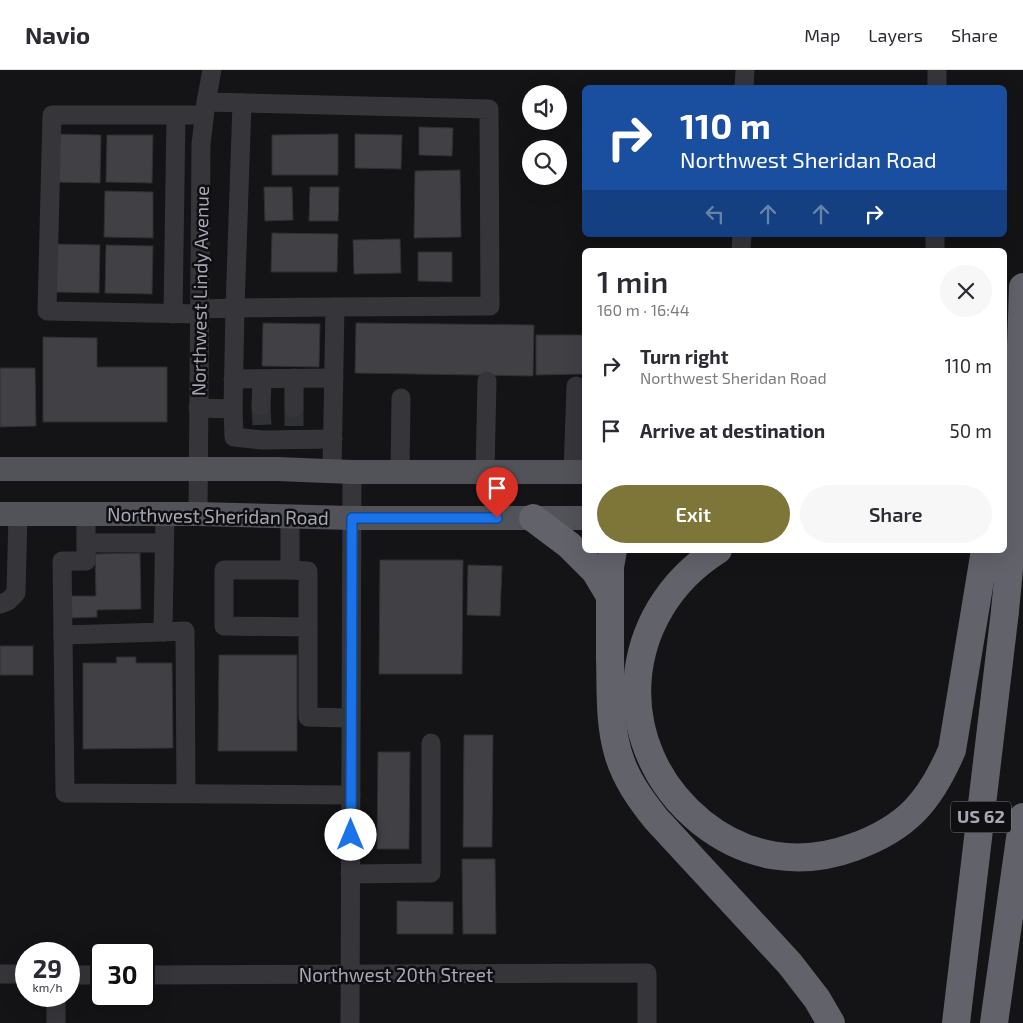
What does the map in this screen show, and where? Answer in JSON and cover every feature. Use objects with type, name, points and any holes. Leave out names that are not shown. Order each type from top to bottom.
[{"type":"highway","name":"US 62","points":[[956,1023],[1005,611],[1017,484],[1023,287]]},
{"type":"highway","points":[[1007,420],[1020,378]]},
{"type":"highway","points":[[533,518],[569,545],[595,571],[610,596]]},
{"type":"highway","points":[[612,553],[610,596],[613,728],[618,754],[638,797],[656,820],[790,964],[817,999],[831,1023]]},
{"type":"highway","points":[[714,553],[684,576],[657,614],[646,636],[637,681],[640,726],[656,769],[682,806],[713,832],[732,843],[750,851],[772,856],[796,858],[843,852],[869,842],[891,830],[910,816],[929,796],[941,776],[952,750],[985,553]]},
{"type":"highway","name":"US 62","points":[[994,1023],[1023,817]]},
{"type":"main road","points":[[0,469],[579,472]]},
{"type":"main road","points":[[1007,475],[1023,474]]},
{"type":"main road","points":[[1007,513],[1023,513]]},
{"type":"main road","name":"Northwest Sheridan Road","points":[[9,514],[198,514],[352,518],[582,518]]},
{"type":"street","name":"Northwest Lindy Avenue","points":[[198,514],[201,160],[205,108],[212,70]]},
{"type":"street","points":[[744,85],[745,70]]},
{"type":"street","points":[[937,85],[938,70]]},
{"type":"street","points":[[242,103],[233,379],[234,437],[264,435],[294,425],[333,439]]},
{"type":"street","points":[[242,103],[488,109],[490,306],[235,308],[173,314],[47,311],[52,115],[176,115],[205,108],[242,103]]},
{"type":"street","points":[[173,314],[176,115]]},
{"type":"street","points":[[334,307],[333,439],[352,518],[350,1023]]},
{"type":"street","points":[[294,378],[294,425]]},
{"type":"street","points":[[233,379],[334,378]]},
{"type":"street","points":[[261,406],[262,379]]},
{"type":"street","points":[[485,472],[486,381]]},
{"type":"street","points":[[576,386],[579,472]]},
{"type":"street","points":[[400,472],[401,398]]},
{"type":"street","points":[[198,408],[233,409]]},
{"type":"street","points":[[264,435],[271,469]]},
{"type":"street","points":[[0,604],[8,601],[16,593],[9,514]]},
{"type":"street","points":[[86,514],[86,561],[62,561],[65,793],[351,795]]},
{"type":"street","points":[[163,632],[165,514]]},
{"type":"street","points":[[290,516],[290,570]]},
{"type":"street","points":[[86,543],[164,543]]},
{"type":"street","points":[[308,627],[224,626],[224,570],[308,571],[308,627],[308,717],[351,718]]},
{"type":"street","points":[[63,635],[185,631],[186,793]]},
{"type":"street","points":[[350,874],[431,873],[431,743]]},
{"type":"street","points":[[1,968],[15,971]]},
{"type":"street","name":"Northwest 20th Street","points":[[155,975],[647,973],[647,1023]]},
{"type":"street","points":[[56,1007],[56,1023]]},
{"type":"building","points":[[419,127],[453,128],[452,156],[419,155]]},
{"type":"building","points":[[56,134],[101,135],[100,183],[55,182]]},
{"type":"building","points":[[338,134],[338,175],[272,175],[272,135]]},
{"type":"building","points":[[355,134],[402,135],[401,169],[355,168]]},
{"type":"building","points":[[107,135],[153,135],[152,183],[106,182]]},
{"type":"building","points":[[460,170],[461,237],[414,238],[415,171]]},
{"type":"building","points":[[264,187],[292,187],[293,220],[265,221]]},
{"type":"building","points":[[310,187],[339,187],[338,221],[309,221]]},
{"type":"building","points":[[105,191],[153,192],[153,238],[104,237]]},
{"type":"building","points":[[272,233],[338,234],[337,272],[271,272]]},
{"type":"building","points":[[400,239],[401,273],[354,274],[353,240]]},
{"type":"building","points":[[55,244],[100,245],[99,293],[54,292]]},
{"type":"building","points":[[106,245],[153,246],[152,294],[105,293]]},
{"type":"building","points":[[418,252],[452,252],[452,282],[418,281]]},
{"type":"building","points":[[263,323],[320,324],[319,367],[262,366]]},
{"type":"building","points":[[356,323],[534,325],[533,376],[355,373]]},
{"type":"building","points":[[536,335],[582,335],[582,374],[536,375]]},
{"type":"building","points":[[43,337],[97,338],[97,367],[167,367],[167,422],[43,422]]},
{"type":"building","points":[[0,368],[35,368],[36,426],[0,427]]},
{"type":"building","points":[[140,553],[141,609],[97,610],[97,617],[68,618],[68,596],[96,596],[95,554]]},
{"type":"building","points":[[380,560],[463,560],[462,674],[379,674]]},
{"type":"building","points":[[468,565],[502,566],[500,616],[467,615]]},
{"type":"building","points":[[0,646],[33,646],[33,675],[0,675]]},
{"type":"building","points":[[219,655],[297,655],[297,751],[218,751]]},
{"type":"building","points":[[116,657],[136,657],[136,663],[172,663],[173,748],[83,749],[83,663],[117,663]]},
{"type":"building","points":[[464,735],[493,735],[492,847],[463,847]]},
{"type":"building","points":[[378,752],[410,752],[409,849],[377,849]]},
{"type":"building","points":[[462,859],[495,859],[496,934],[463,934]]},
{"type":"building","points":[[397,901],[453,902],[453,934],[397,934]]},
{"type":"tunnel","points":[[261,406],[262,426]]},
{"type":"tunnel","points":[[294,408],[294,426]]},
{"type":"route","points":[[351,835],[352,518],[497,518]]}]
